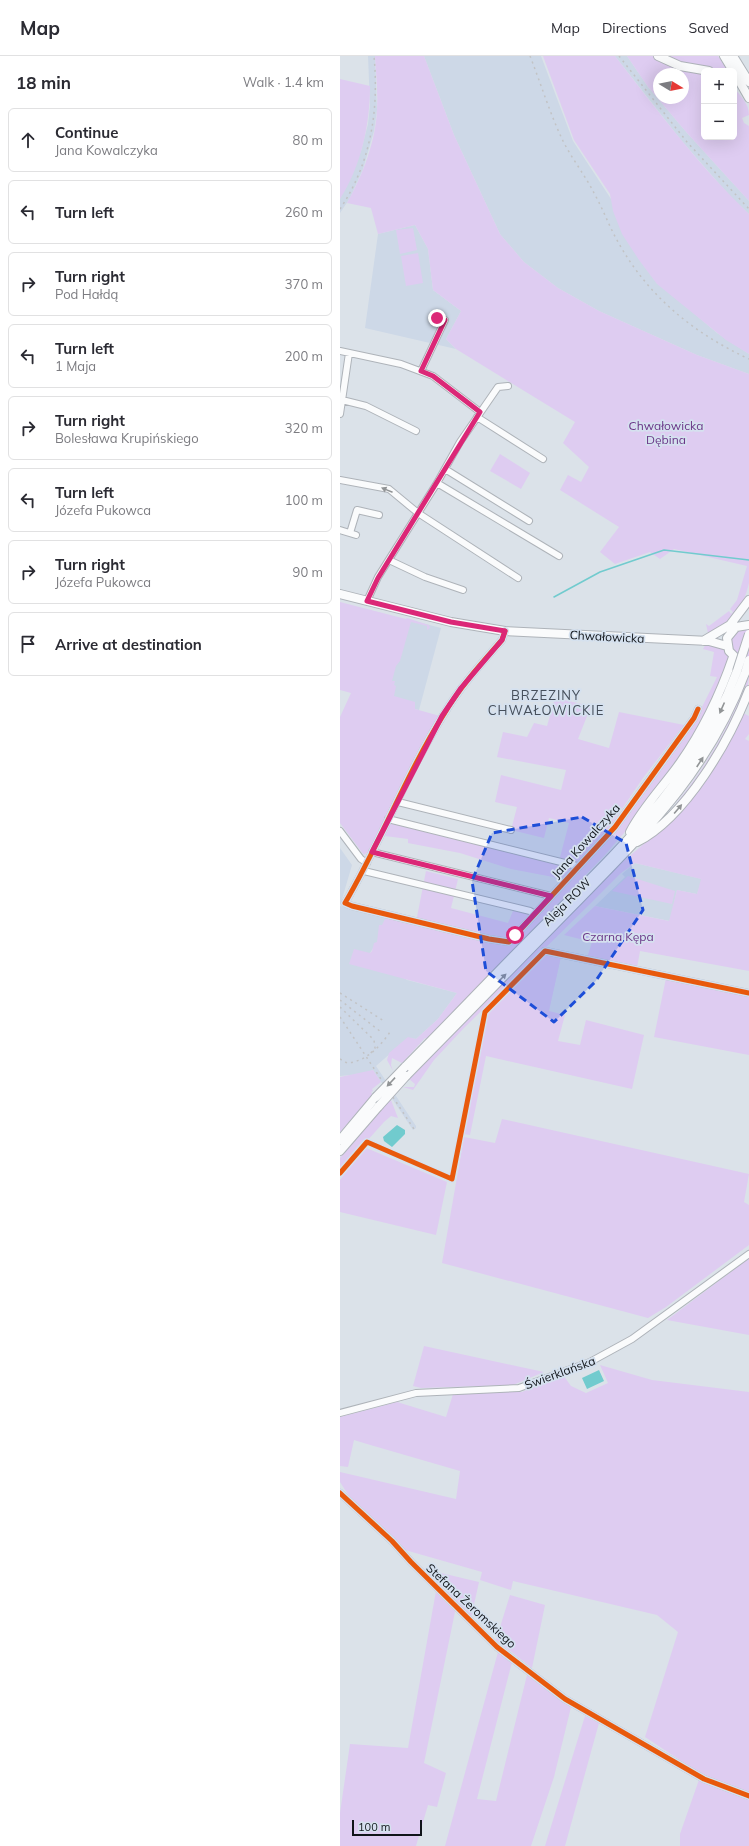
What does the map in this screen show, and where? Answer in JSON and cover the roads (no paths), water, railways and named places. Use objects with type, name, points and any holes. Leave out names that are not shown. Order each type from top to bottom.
[{"type":"main road","points":[[658,56],[680,66],[701,70]]},
{"type":"main road","points":[[724,56],[732,68]]},
{"type":"main road","points":[[733,56],[749,82]]},
{"type":"main road","points":[[737,76],[748,95]]},
{"type":"main road","points":[[737,86],[748,95]]},
{"type":"main road","name":"Chwałowicka","points":[[340,594],[451,622],[505,631],[727,642]]},
{"type":"main road","points":[[628,843],[636,820],[694,742],[716,699],[733,657],[727,642],[734,628],[746,625],[749,600]]},
{"type":"main road","points":[[706,641],[730,625],[749,600]]},
{"type":"main road","name":"Aleja ROW","points":[[741,672],[749,634]]},
{"type":"main road","points":[[733,657],[749,660]]},
{"type":"main road","name":"Aleja ROW","points":[[340,1140],[406,1076],[628,843],[667,795],[694,758],[749,660]]},
{"type":"main road","points":[[628,843],[650,836],[663,825],[684,802],[720,749],[749,690]]},
{"type":"main road","name":"Aleja ROW","points":[[340,1151],[406,1067],[628,843]]},
{"type":"street","points":[[421,371],[445,320],[437,318]]},
{"type":"street","points":[[340,351],[386,360],[433,376],[478,414],[543,459]]},
{"type":"street","points":[[340,414],[349,353]]},
{"type":"street","points":[[367,601],[389,560],[438,483],[478,414],[498,387],[508,386]]},
{"type":"street","points":[[342,400],[366,406],[416,431]]},
{"type":"street","points":[[445,469],[529,521]]},
{"type":"street","points":[[340,480],[389,489],[418,513],[518,578]]},
{"type":"street","points":[[438,483],[559,556]]},
{"type":"street","points":[[340,530],[353,534],[357,510],[379,515]]},
{"type":"street","points":[[389,560],[425,577],[463,590]]},
{"type":"street","points":[[505,631],[502,640],[474,672],[446,710],[388,819],[364,871],[530,911],[535,914]]},
{"type":"street","name":"Jana Kowalczyka","points":[[364,871],[345,903],[352,906],[509,942],[577,866],[615,827],[694,718],[698,709]]},
{"type":"street","points":[[398,802],[511,830]]},
{"type":"street","points":[[388,819],[577,866]]},
{"type":"street","points":[[340,831],[361,859],[367,863]]},
{"type":"street","points":[[372,852],[551,896]]},
{"type":"street","points":[[545,951],[749,993]]},
{"type":"street","name":"Świerklańska","points":[[340,1413],[416,1393],[519,1388],[590,1362],[632,1339],[749,1254]]},
{"type":"street","name":"Stefana Żeromskiego","points":[[340,1493],[392,1541],[411,1562],[497,1647],[565,1699],[704,1779],[749,1796]]},
{"type":"water","points":[[397,1125],[405,1130],[405,1134],[392,1147],[384,1141],[383,1137]]},
{"type":"water","points":[[599,1370],[604,1381],[587,1389],[582,1378]]},
{"type":"waterway","points":[[554,597],[600,572],[664,550],[749,560]]},
{"type":"railway","points":[[340,209],[351,191],[366,155],[374,116],[374,56]]},
{"type":"railway","points":[[530,56],[563,141],[590,186],[618,242],[643,279],[658,296],[691,325],[729,349],[749,359]]},
{"type":"railway","points":[[619,56],[687,142],[749,209]]},
{"type":"railway","points":[[340,993],[384,1021]]},
{"type":"railway","points":[[340,1000],[381,1032]]},
{"type":"railway","points":[[340,1007],[374,1040],[375,1048],[370,1054]]},
{"type":"railway","points":[[340,1017],[414,1129]]},
{"type":"railway","points":[[340,1059],[347,1063],[366,1057],[382,1043],[390,1032]]},
{"type":"district","name":"BRZEZINY CHWAŁOWICKIE","points":[[546,702]]},
{"type":"park label","name":"Chwałowicka Dębina","points":[[666,433]]},
{"type":"park label","name":"Czarna Kępa","points":[[618,937]]}]
